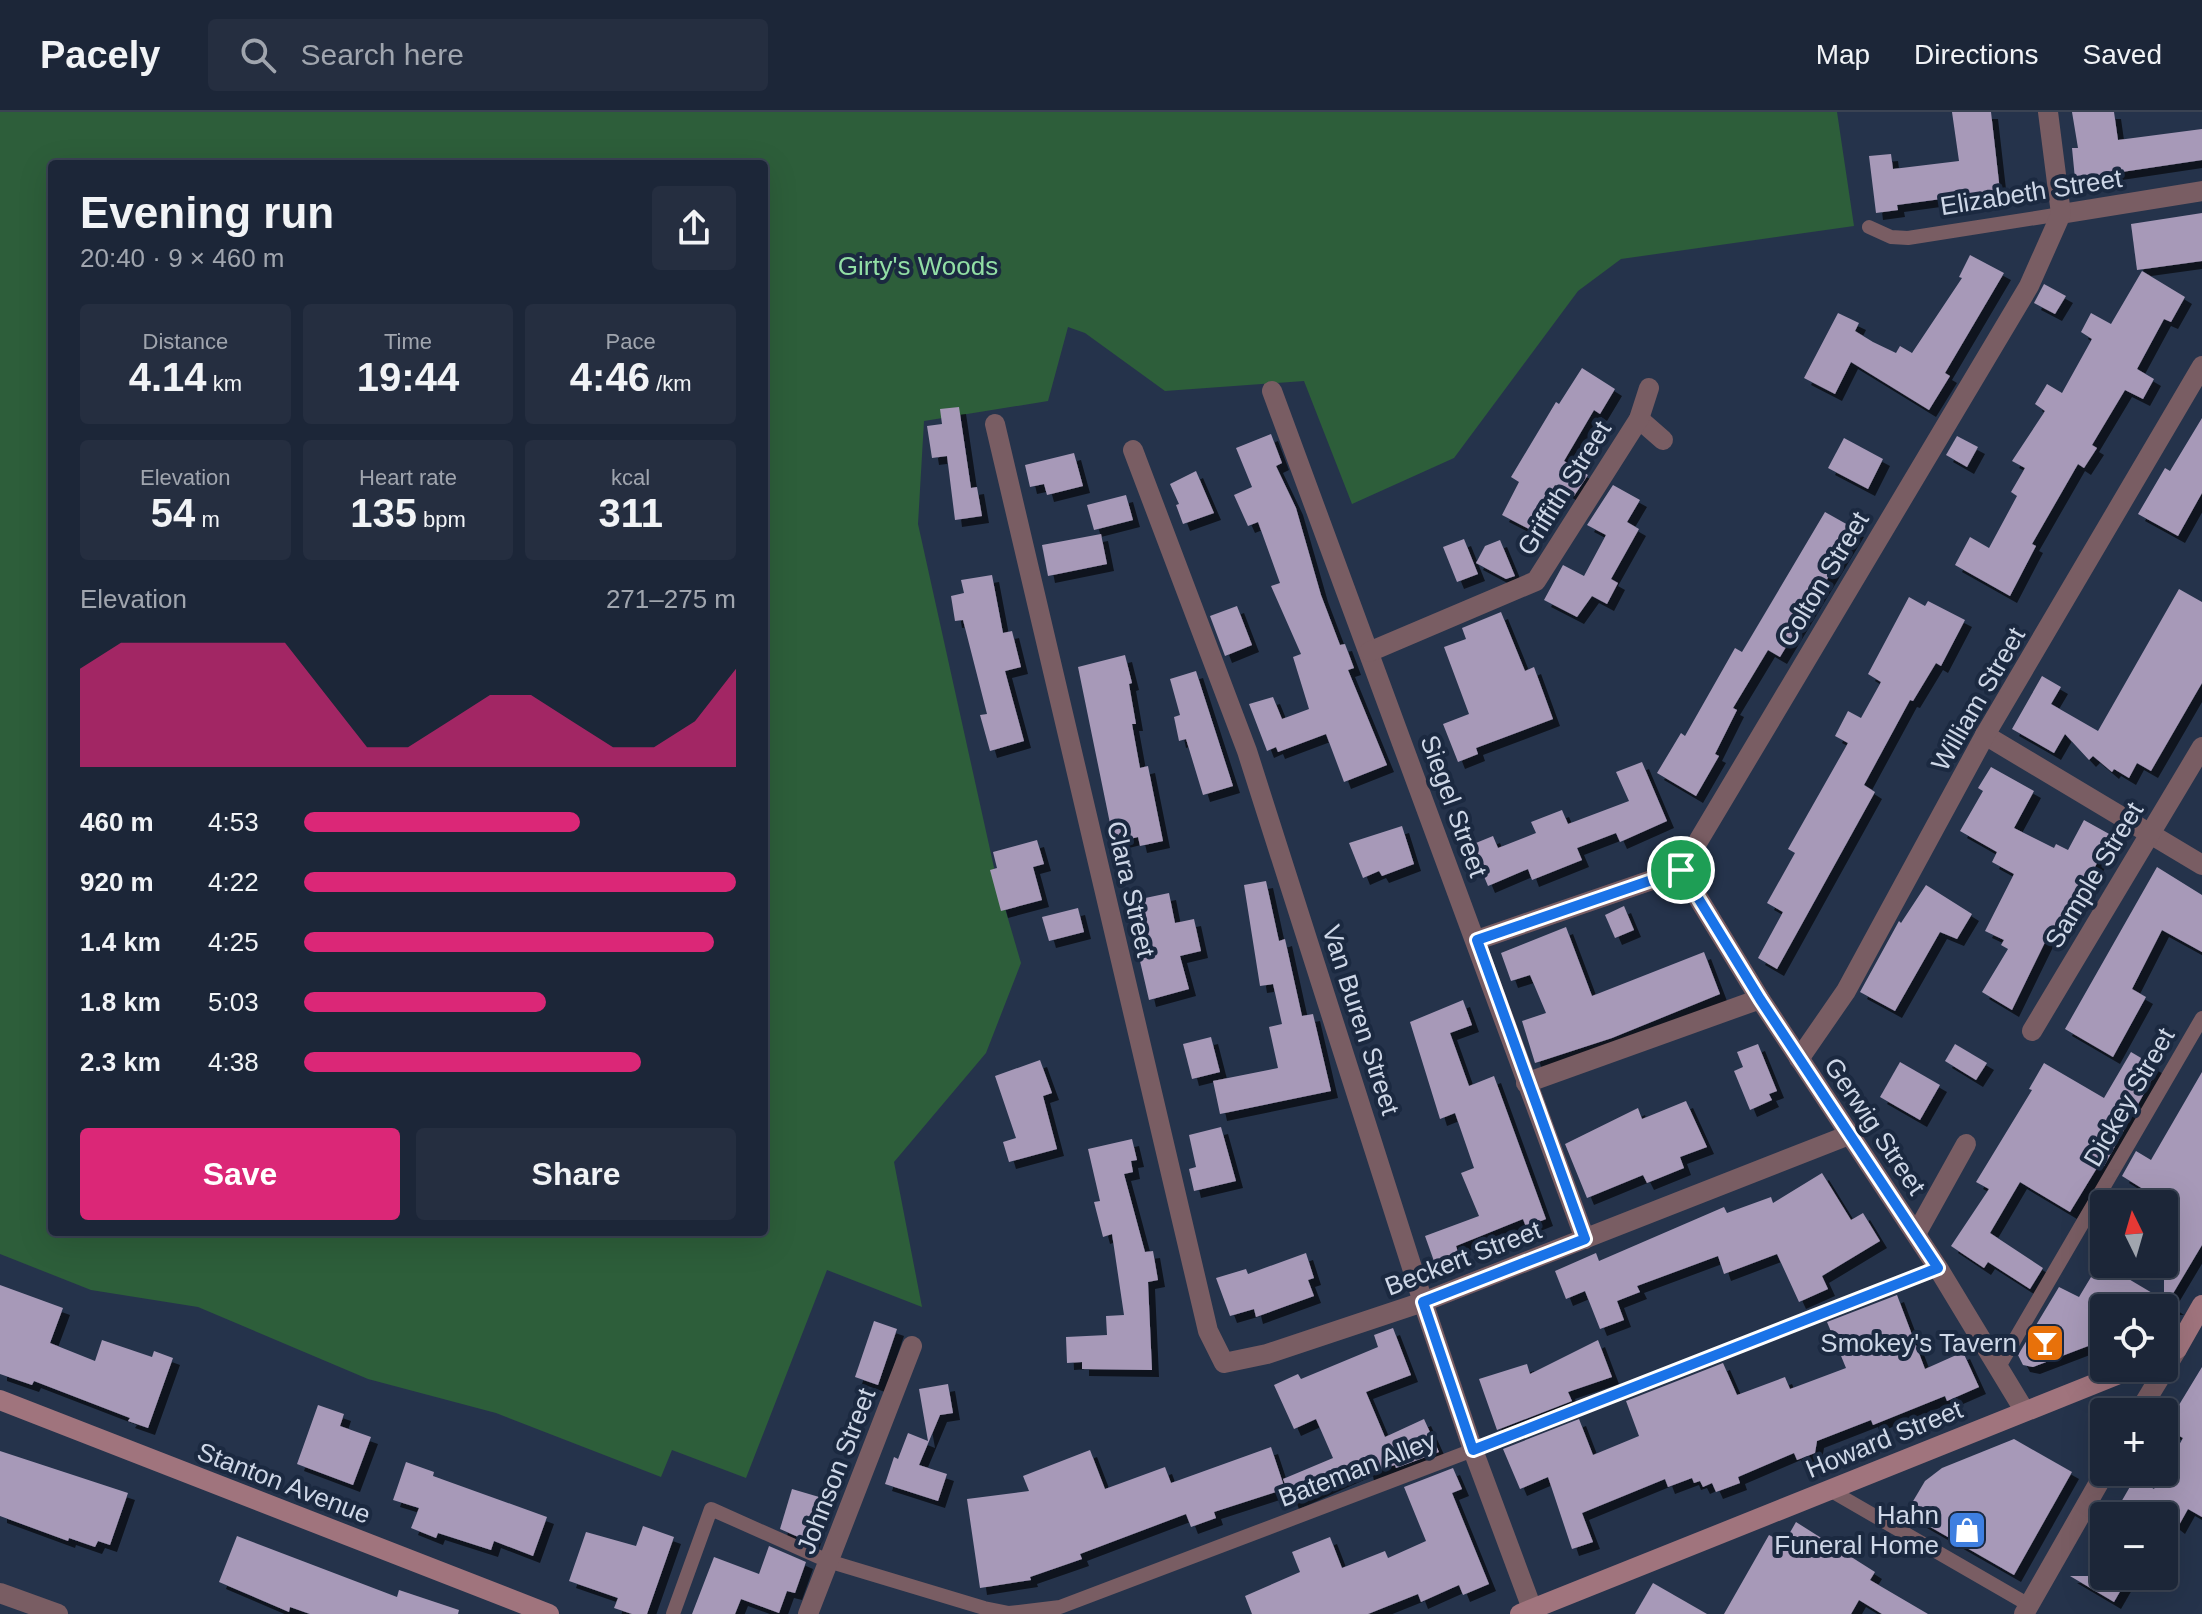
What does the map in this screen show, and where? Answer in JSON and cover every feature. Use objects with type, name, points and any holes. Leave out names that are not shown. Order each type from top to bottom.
[{"type":"street","points":[[2048,112],[2061,214]]},
{"type":"street","name":"Elizabeth Street","points":[[2061,214],[2202,191]]},
{"type":"street","name":"Colton Street","points":[[1681,870],[2029,286],[2061,214]]},
{"type":"street","name":"William Street","points":[[1799,1059],[1846,991],[1985,735],[2202,366]]},
{"type":"street","name":"Griffith Street","points":[[1369,652],[1536,581],[1639,419],[1649,388]]},
{"type":"street","name":"Siegel Street","points":[[1272,391],[1585,1239]]},
{"type":"street","points":[[1639,419],[1663,440]]},
{"type":"street","name":"Clara Street","points":[[995,424],[1208,1331],[1224,1363]]},
{"type":"street","name":"Van Buren Street","points":[[1133,450],[1247,751],[1423,1302],[1528,1613]]},
{"type":"street","points":[[1985,735],[2147,835],[2202,865]]},
{"type":"street","name":"Sample Street","points":[[2032,1031],[2202,747]]},
{"type":"street","points":[[1477,940],[1681,870]]},
{"type":"street","name":"Gerwig Street","points":[[1681,870],[1760,999],[2000,1365],[2024,1410]]},
{"type":"street","points":[[1526,1083],[1760,999]]},
{"type":"street","name":"Beckert Street","points":[[1224,1363],[1267,1354],[1423,1302],[1849,1135]]},
{"type":"street","points":[[1916,1234],[1966,1144]]},
{"type":"street","points":[[2178,1341],[2201,1310]]},
{"type":"street","name":"Johnson Street","points":[[808,1614],[912,1346]]},
{"type":"street","name":"Howard Street","points":[[1528,1613],[2097,1382]]},
{"type":"street","name":"Stanton Avenue","points":[[0,1400],[549,1614]]},
{"type":"street","points":[[2027,1610],[2097,1486]]},
{"type":"street","points":[[0,1593],[58,1614]]},
{"type":"lane","name":"Elizabeth Street","points":[[1869,227],[1891,237],[1908,238],[2061,214]]},
{"type":"lane","name":"Dickey Street","points":[[2000,1365],[2202,1018]]},
{"type":"lane","name":"Bateman Alley","points":[[673,1614],[711,1509],[828,1561],[984,1608],[1009,1613],[1060,1607],[1938,1268]]},
{"type":"lane","points":[[1828,1489],[2027,1610]]},
{"type":"green space","name":"Girty's Woods","points":[[0,112],[1837,112],[1854,226],[1621,259],[1578,291],[1454,458],[1352,504],[1304,381],[1165,391],[1085,333],[1068,327],[1048,401],[924,421],[918,524],[997,881],[1021,963],[986,1053],[894,1162],[922,1307],[827,1270],[746,1478],[672,1450],[661,1477],[496,1413],[368,1379],[198,1307],[91,1290],[0,1254]]},
{"type":"building","points":[[1952,112],[1991,112],[2000,191],[1897,205],[1898,210],[1876,213],[1869,156],[1891,154],[1893,169],[1959,161]]},
{"type":"building","points":[[2072,112],[2114,112],[2118,140],[2202,129],[2202,160],[2075,179],[2072,148],[2078,148]]},
{"type":"building","points":[[2202,213],[2202,261],[2137,270],[2131,224]]},
{"type":"building","points":[[1970,255],[2004,273],[1945,373],[1950,376],[1929,410],[1851,362],[1835,394],[1804,378],[1838,313],[1859,323],[1855,331],[1873,342],[1896,353],[1900,346],[1912,353],[1962,278],[1959,277]]},
{"type":"building","points":[[2142,271],[2185,297],[2171,322],[2164,319],[2137,369],[2154,379],[2143,399],[2125,390],[2092,445],[2097,448],[2084,468],[2078,464],[2032,544],[2036,546],[2010,596],[1955,565],[1970,537],[1989,548],[2017,496],[2011,492],[2025,468],[2012,461],[2045,411],[2035,404],[2047,384],[2062,393],[2092,339],[2081,332],[2091,313],[2111,324]]},
{"type":"building","points":[[2044,284],[2066,296],[2055,314],[2034,303]]},
{"type":"building","points":[[1582,368],[1615,389],[1600,414],[1594,410],[1564,461],[1588,475],[1574,496],[1555,485],[1529,529],[1502,515],[1519,482],[1511,477],[1556,402],[1559,404]]},
{"type":"building","points":[[959,407],[971,488],[977,487],[982,516],[955,520],[947,456],[932,458],[927,426],[942,424],[940,409]]},
{"type":"building","points":[[2202,418],[2202,493],[2178,536],[2138,514],[2165,468],[2170,471]]},
{"type":"building","points":[[1271,434],[1282,463],[1276,466],[1296,508],[1321,595],[1340,645],[1345,644],[1354,668],[1348,670],[1387,765],[1344,782],[1326,734],[1278,752],[1276,747],[1267,751],[1249,704],[1273,697],[1282,719],[1309,709],[1293,657],[1301,654],[1271,586],[1280,583],[1258,522],[1248,526],[1234,495],[1252,487],[1236,448]]},
{"type":"building","points":[[1957,436],[1978,447],[1967,467],[1946,455]]},
{"type":"building","points":[[1844,438],[1883,459],[1868,489],[1828,468]]},
{"type":"building","points":[[1074,453],[1083,486],[1047,495],[1044,484],[1030,487],[1025,465]]},
{"type":"building","points":[[1196,471],[1214,513],[1183,524],[1170,484]]},
{"type":"building","points":[[1613,485],[1640,500],[1627,522],[1639,529],[1611,579],[1618,583],[1607,604],[1592,596],[1577,617],[1544,600],[1563,565],[1584,576],[1606,535],[1587,525]]},
{"type":"building","points":[[1126,495],[1133,520],[1094,530],[1087,505]]},
{"type":"building","points":[[1825,512],[1857,530],[1780,657],[1768,650],[1733,708],[1737,710],[1715,754],[1719,756],[1696,796],[1657,773],[1681,733],[1685,736],[1735,648],[1742,652]]},
{"type":"building","points":[[1101,534],[1107,564],[1048,576],[1042,545]]},
{"type":"building","points":[[1464,539],[1478,574],[1457,582],[1443,547]]},
{"type":"building","points":[[1500,540],[1515,576],[1506,579],[1476,563],[1485,546]]},
{"type":"building","points":[[992,575],[1003,633],[1012,631],[1021,667],[1005,671],[1024,741],[990,751],[980,715],[987,714],[963,620],[955,621],[951,596],[964,593],[961,580]]},
{"type":"building","points":[[2179,589],[2202,602],[2202,683],[2151,771],[2137,763],[2129,778],[2114,769],[2112,772],[2093,756],[2089,760],[2065,734],[2054,753],[2012,729],[2042,676],[2061,687],[2051,704],[2098,731]]},
{"type":"building","points":[[1909,597],[1925,606],[1928,601],[1965,620],[1941,666],[1936,663],[1913,701],[1910,700],[1864,785],[1875,792],[1777,969],[1758,958],[1783,912],[1767,903],[1795,853],[1788,849],[1848,743],[1835,736],[1848,711],[1861,718],[1881,682],[1868,674]]},
{"type":"building","points":[[1237,606],[1252,645],[1225,656],[1210,616]]},
{"type":"building","points":[[1501,612],[1525,671],[1534,667],[1553,719],[1476,748],[1478,754],[1458,762],[1443,724],[1469,714],[1444,647],[1466,639],[1462,628]]},
{"type":"building","points":[[1125,655],[1132,683],[1129,684],[1136,724],[1132,724],[1140,768],[1148,766],[1163,841],[1140,846],[1138,837],[1114,843],[1078,667]]},
{"type":"building","points":[[1196,671],[1233,786],[1203,795],[1186,739],[1179,741],[1174,717],[1180,715],[1170,679]]},
{"type":"building","points":[[1642,762],[1667,821],[1620,842],[1616,833],[1577,848],[1582,860],[1532,880],[1528,869],[1488,886],[1471,845],[1493,836],[1498,848],[1536,833],[1531,822],[1562,810],[1568,824],[1629,801],[1616,772]]},
{"type":"building","points":[[1991,767],[2034,791],[2014,828],[2054,848],[2056,844],[2068,850],[2084,820],[2111,835],[2060,937],[2050,932],[2012,1010],[1982,992],[2008,949],[2001,945],[2004,940],[1985,931],[2014,874],[1992,862],[1997,852],[1960,831],[1983,791],[1978,788]]},
{"type":"building","points":[[1402,826],[1414,864],[1382,876],[1379,871],[1363,878],[1349,843]]},
{"type":"building","points":[[1037,840],[1044,864],[1033,867],[1042,900],[1001,911],[990,870],[997,868],[993,852]]},
{"type":"building","points":[[2157,867],[2202,895],[2202,952],[2162,930],[2132,989],[2146,997],[2113,1057],[2065,1029]]},
{"type":"building","points":[[1266,881],[1279,941],[1285,939],[1302,1016],[1313,1014],[1331,1091],[1220,1114],[1213,1081],[1278,1068],[1269,1027],[1282,1024],[1273,984],[1260,986],[1244,885]]},
{"type":"building","points":[[1926,885],[1972,914],[1957,939],[1940,932],[1895,1011],[1860,992],[1899,921],[1901,923]]},
{"type":"building","points":[[1169,893],[1175,923],[1194,919],[1201,951],[1180,956],[1189,989],[1149,1000],[1137,948],[1140,948],[1131,901]]},
{"type":"building","points":[[1624,906],[1634,930],[1615,938],[1605,915]]},
{"type":"building","points":[[1078,908],[1084,932],[1049,941],[1042,917]]},
{"type":"building","points":[[1566,927],[1592,996],[1704,952],[1720,994],[1612,1038],[1535,1063],[1522,1021],[1546,1013],[1530,975],[1511,981],[1501,953]]},
{"type":"building","points":[[1463,1000],[1472,1025],[1450,1033],[1469,1086],[1494,1076],[1546,1219],[1526,1227],[1523,1219],[1456,1246],[1459,1255],[1435,1264],[1425,1236],[1479,1216],[1461,1173],[1474,1168],[1455,1113],[1440,1119],[1410,1022]]},
{"type":"building","points":[[1211,1037],[1220,1072],[1192,1079],[1183,1044]]},
{"type":"building","points":[[1758,1044],[1777,1091],[1769,1094],[1772,1100],[1750,1110],[1734,1071],[1743,1067],[1737,1052]]},
{"type":"building","points":[[1955,1044],[1987,1063],[1976,1080],[1945,1061]]},
{"type":"building","points":[[2131,1052],[2158,1068],[2104,1166],[2100,1163],[2070,1212],[2020,1182],[1990,1233],[2043,1268],[2030,1289],[1988,1262],[1984,1268],[1951,1246],[1989,1189],[1976,1182],[2032,1090],[2029,1089],[2044,1063],[2104,1098]]},
{"type":"building","points":[[1040,1060],[1052,1093],[1043,1096],[1057,1149],[1009,1162],[1003,1142],[1016,1138],[995,1076]]},
{"type":"building","points":[[1900,1062],[1940,1085],[1920,1120],[1880,1097]]},
{"type":"building","points":[[2202,1072],[2202,1245],[2173,1294],[2164,1294],[2164,1278],[2178,1278],[2178,1190],[2142,1190],[2122,1176],[2136,1151],[2151,1160]]},
{"type":"building","points":[[1686,1101],[1707,1147],[1680,1157],[1684,1168],[1647,1183],[1643,1175],[1587,1198],[1565,1144],[1638,1108],[1642,1119]]},
{"type":"building","points":[[1221,1127],[1236,1181],[1194,1191],[1189,1169],[1196,1167],[1189,1135]]},
{"type":"building","points":[[1132,1139],[1137,1160],[1131,1161],[1133,1172],[1124,1174],[1145,1252],[1153,1251],[1158,1280],[1148,1282],[1152,1370],[1082,1369],[1082,1362],[1067,1363],[1066,1337],[1107,1335],[1106,1316],[1124,1315],[1112,1234],[1103,1237],[1094,1202],[1100,1201],[1088,1149]]},
{"type":"building","points":[[1822,1173],[1851,1220],[1863,1213],[1880,1241],[1822,1276],[1828,1289],[1799,1302],[1777,1254],[1724,1274],[1718,1256],[1637,1286],[1640,1292],[1617,1301],[1624,1320],[1600,1329],[1585,1291],[1566,1299],[1555,1271],[1596,1253],[1599,1261],[1724,1207],[1727,1213],[1771,1197],[1773,1203]]},
{"type":"building","points":[[1306,1253],[1314,1278],[1308,1280],[1314,1296],[1256,1317],[1254,1309],[1230,1316],[1216,1278],[1246,1269],[1248,1274]]},
{"type":"building","points":[[2090,1278],[2127,1278],[2154,1294],[2090,1294],[2090,1345],[2033,1367],[2023,1365],[2018,1355],[2059,1287],[2079,1297]]},
{"type":"building","points":[[0,1285],[63,1308],[50,1343],[95,1361],[102,1340],[152,1357],[154,1351],[173,1358],[148,1428],[34,1381],[32,1385],[0,1374]]},
{"type":"building","points":[[1897,1295],[1925,1369],[1963,1352],[1979,1387],[1947,1401],[1945,1396],[1873,1425],[1871,1420],[1817,1441],[1815,1453],[1797,1460],[1794,1453],[1738,1477],[1740,1483],[1716,1492],[1712,1483],[1703,1487],[1700,1481],[1694,1483],[1692,1478],[1668,1487],[1665,1479],[1582,1513],[1593,1542],[1572,1549],[1548,1477],[1520,1489],[1503,1449],[1579,1419],[1593,1455],[1639,1436],[1626,1401],[1723,1363],[1737,1395],[1785,1377],[1790,1389],[1846,1368],[1827,1322]]},
{"type":"building","points":[[874,1321],[897,1329],[878,1385],[855,1377]]},
{"type":"building","points":[[1393,1328],[1411,1375],[1366,1392],[1385,1437],[1424,1419],[1439,1452],[1396,1468],[1395,1465],[1367,1474],[1366,1469],[1292,1502],[1283,1479],[1333,1458],[1316,1419],[1294,1429],[1274,1385],[1298,1374],[1301,1379],[1378,1347],[1374,1335]]},
{"type":"building","points":[[1598,1340],[1612,1377],[1568,1392],[1572,1401],[1497,1430],[1479,1379],[1527,1364],[1530,1374]]},
{"type":"building","points":[[2202,1367],[2202,1517],[2188,1509],[2178,1527],[2178,1502],[2121,1502],[2130,1486],[2154,1489],[2156,1486],[2178,1486],[2178,1447],[2183,1438],[2178,1435],[2178,1407]]},
{"type":"building","points":[[948,1384],[953,1413],[940,1415],[919,1465],[947,1474],[938,1501],[885,1484],[894,1457],[898,1459],[908,1433],[928,1441],[919,1389]]},
{"type":"building","points":[[318,1405],[344,1414],[340,1426],[371,1437],[353,1485],[297,1464]]},
{"type":"building","points":[[2014,1439],[2072,1472],[2014,1575],[1906,1513],[1925,1481],[1942,1468]]},
{"type":"building","points":[[1271,1447],[1285,1489],[1214,1512],[1216,1518],[1191,1527],[1186,1514],[1080,1554],[1082,1559],[1030,1577],[1031,1580],[980,1588],[967,1499],[1029,1491],[1023,1476],[1090,1450],[1105,1489],[1165,1467],[1171,1483]]},
{"type":"building","points":[[0,1451],[128,1493],[110,1545],[98,1541],[95,1547],[69,1538],[68,1541],[0,1516]]},
{"type":"building","points":[[406,1462],[434,1472],[433,1476],[547,1517],[533,1556],[494,1541],[491,1550],[438,1533],[436,1538],[411,1528],[419,1508],[393,1500]]},
{"type":"building","points":[[1453,1468],[1462,1489],[1452,1493],[1489,1584],[1463,1595],[1459,1585],[1421,1602],[1418,1594],[1368,1614],[1252,1614],[1245,1596],[1300,1572],[1292,1552],[1330,1537],[1342,1568],[1385,1551],[1388,1558],[1426,1541],[1404,1487]]},
{"type":"building","points":[[792,1489],[826,1499],[812,1543],[780,1529]]},
{"type":"building","points":[[1796,1522],[1875,1572],[1870,1580],[1928,1614],[1882,1614],[1859,1600],[1851,1614],[1724,1614],[1769,1535],[1784,1543]]},
{"type":"building","points":[[643,1526],[674,1537],[647,1614],[632,1614],[614,1608],[618,1598],[569,1581],[586,1532],[636,1546]]},
{"type":"building","points":[[237,1536],[397,1597],[399,1590],[459,1610],[458,1614],[310,1614],[290,1607],[289,1612],[219,1582]]},
{"type":"building","points":[[769,1546],[806,1562],[795,1593],[787,1591],[779,1613],[741,1599],[735,1614],[692,1614],[714,1557],[759,1574]]},
{"type":"building","points":[[2070,1576],[2090,1576],[2090,1588]]},
{"type":"building","points":[[1653,1583],[1707,1614],[1635,1614]]},
{"type":"building","points":[[2094,1590],[2121,1590],[2114,1602]]},
{"type":"place","name":"Smokey's Tavern","points":[[2045,1343]]},
{"type":"place","name":"Hahn Funeral Home","points":[[1967,1530]]},
{"type":"route","points":[[1681,870],[1760,999],[1938,1268],[1473,1450],[1423,1302],[1585,1239],[1526,1083],[1477,940],[1681,870]]}]
